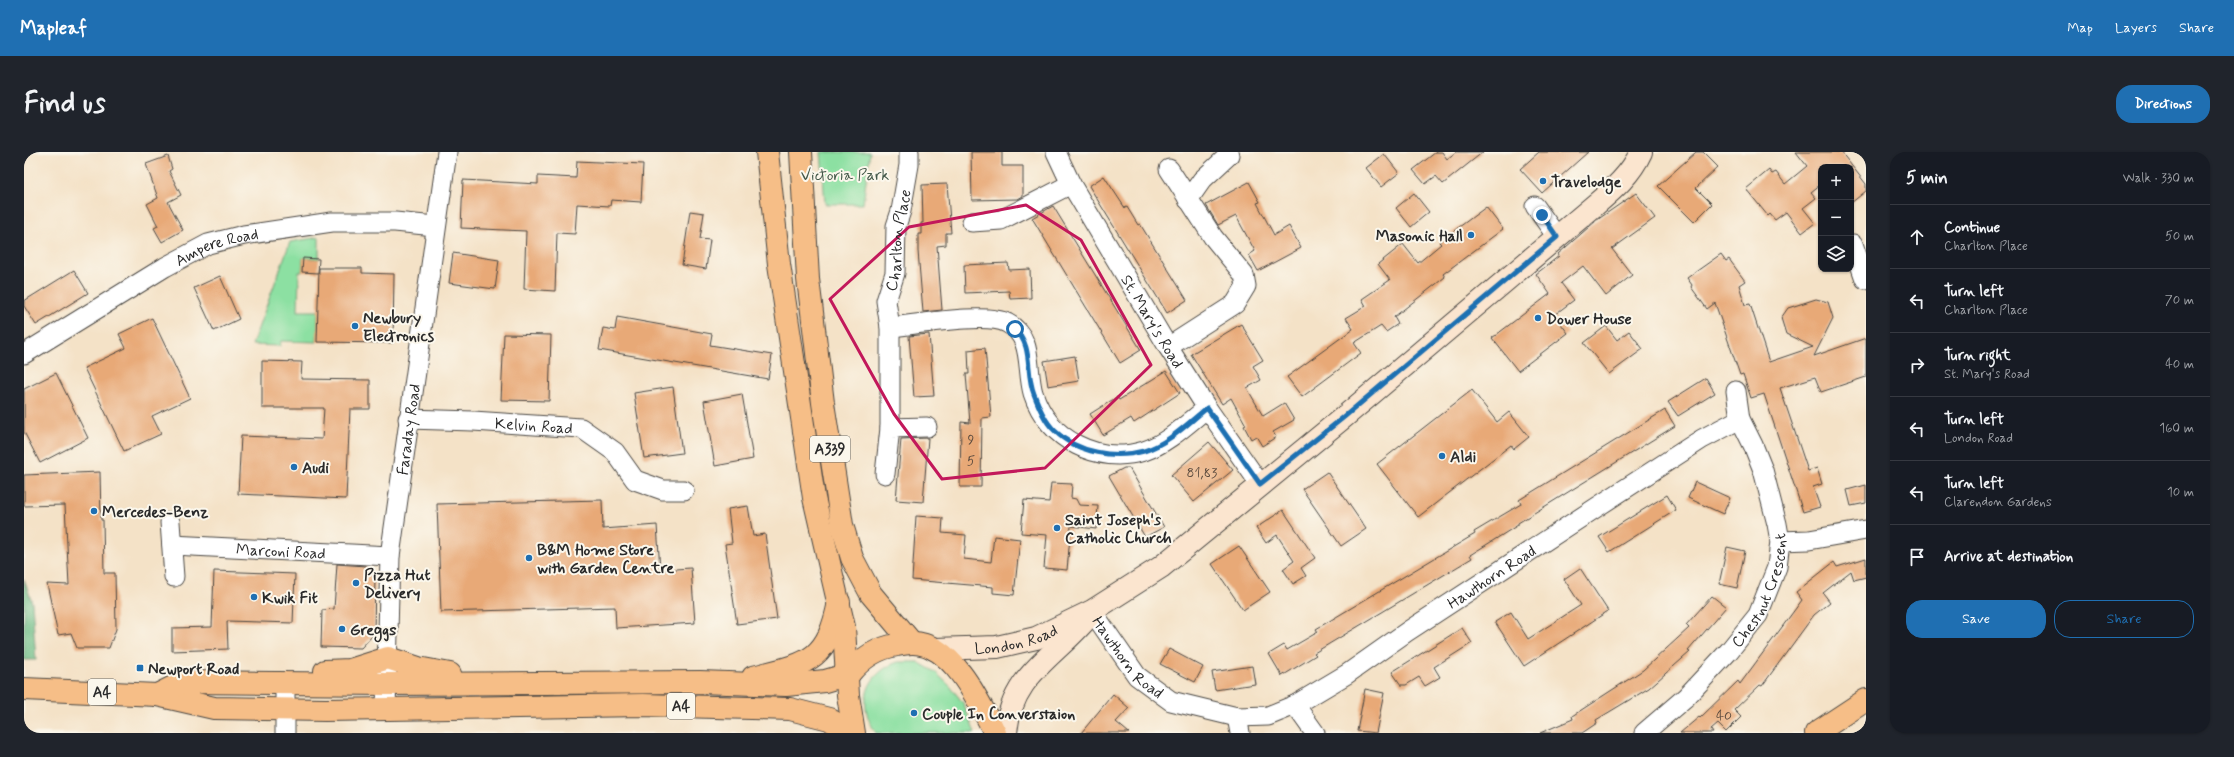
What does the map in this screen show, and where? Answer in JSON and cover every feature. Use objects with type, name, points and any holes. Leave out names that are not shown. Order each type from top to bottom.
[{"type":"main road","name":"A339","points":[[766,152],[779,264],[814,498],[839,602],[848,674],[848,695],[853,733]]},
{"type":"main road","name":"A339","points":[[801,152],[808,279],[820,381],[842,525],[852,558],[871,594],[912,643]]},
{"type":"main road","points":[[731,683],[782,670],[812,659],[831,635],[839,602]]},
{"type":"main road","points":[[848,674],[856,665],[880,650],[912,643],[934,649],[950,662],[969,684],[995,733]]},
{"type":"main road","points":[[285,682],[321,671],[350,670],[388,658],[418,668],[507,682]]},
{"type":"main road","name":"A4","points":[[157,694],[183,682],[387,684],[507,682],[731,683],[772,685],[801,684],[848,674]]},
{"type":"main road","name":"A4","points":[[24,689],[157,694],[214,708],[325,710],[643,705],[790,709],[829,719],[853,733]]},
{"type":"main road","points":[[1816,733],[1866,700]]},
{"type":"street","name":"Faraday Road","points":[[386,708],[390,556],[408,419],[420,350],[435,226],[447,152]]},
{"type":"street","name":"Charlton Place","points":[[885,474],[890,428],[890,327],[886,301],[894,273],[896,226],[903,203],[909,165],[909,152],[919,152]]},
{"type":"street","name":"St. Mary's Road","points":[[1056,152],[1071,184],[1168,346],[1207,408],[1260,484]]},
{"type":"street","points":[[1188,200],[1202,180],[1229,155],[1228,152]]},
{"type":"street","name":"London Road","points":[[934,649],[982,649],[1021,643],[1092,611],[1166,563],[1260,484],[1344,417],[1617,186],[1634,166],[1641,152]]},
{"type":"street","points":[[1168,346],[1235,304],[1246,286],[1244,275],[1213,237],[1169,169]]},
{"type":"street","points":[[972,222],[1001,220],[1071,184]]},
{"type":"street","points":[[1535,206],[1557,237]]},
{"type":"street","name":"Ampere Road","points":[[24,354],[166,267],[208,244],[244,235],[332,222],[395,222],[435,226]]},
{"type":"street","points":[[1857,242],[1865,278]]},
{"type":"street","points":[[890,327],[962,320],[997,319],[1007,322],[1022,335],[1026,345],[1033,392],[1042,412],[1055,431],[1082,448],[1116,456],[1145,450],[1172,436],[1207,408]]},
{"type":"street","name":"Chestnut Crescent","points":[[1644,733],[1686,697],[1729,651],[1758,615],[1777,567],[1780,541],[1777,524],[1763,470],[1740,419],[1736,391]]},
{"type":"street","name":"Kelvin Road","points":[[408,419],[474,421],[581,428],[615,452],[635,480],[663,490],[684,490]]},
{"type":"street","name":"Hawthorn Road","points":[[1092,611],[1138,676],[1171,701],[1238,725],[1268,716],[1295,705],[1346,674],[1408,631],[1702,439],[1740,419]]},
{"type":"street","points":[[890,428],[927,427]]},
{"type":"street","points":[[170,522],[174,577]]},
{"type":"street","points":[[1780,541],[1809,540],[1866,530]]},
{"type":"street","name":"Marconi Road","points":[[172,545],[390,556]]},
{"type":"street","name":"London Road","points":[[1006,733],[1009,711],[1021,686],[1076,632],[1092,611]]},
{"type":"street","points":[[285,682],[285,733]]},
{"type":"street","points":[[1295,705],[1314,733]]},
{"type":"highlighted area","points":[[1026,205],[1081,240],[1151,365],[1045,468],[942,479],[894,414],[830,299],[909,227]]},
{"type":"green space","name":"Victoria Park","points":[[821,152],[870,152],[863,204],[825,204]]},
{"type":"green space","points":[[319,237],[319,259],[303,258],[302,272],[299,272],[298,311],[318,311],[317,342],[281,341],[280,346],[252,345],[290,242]]},
{"type":"green space","points":[[24,579],[32,602],[36,660],[24,660]]},
{"type":"green space","points":[[898,662],[918,662],[935,672],[950,686],[963,703],[975,733],[876,733],[866,711],[868,691],[878,674],[887,667]]},
{"type":"building","points":[[971,152],[1002,152],[1002,166],[1023,166],[1023,196],[1018,199],[972,200]]},
{"type":"building","points":[[1436,152],[1442,152],[1447,159],[1456,152],[1483,152],[1443,184],[1436,176],[1425,184],[1413,170]]},
{"type":"building","name":"Travelodge","points":[[1539,152],[1588,152],[1542,193],[1520,169]]},
{"type":"building","points":[[1696,152],[1703,152],[1718,167],[1696,188],[1712,204],[1694,222],[1658,186]]},
{"type":"building","points":[[1796,152],[1841,152],[1850,164],[1818,164],[1818,186],[1811,192],[1816,198],[1803,208],[1815,223],[1802,233],[1786,212],[1775,220],[1770,214],[1768,216],[1746,189],[1769,170],[1772,174],[1776,172],[1785,184],[1807,166]]},
{"type":"building","points":[[1384,154],[1399,173],[1381,187],[1366,168]]},
{"type":"building","points":[[168,156],[172,169],[169,171],[181,195],[168,202],[183,230],[162,242],[154,228],[158,226],[147,204],[158,198],[146,164]]},
{"type":"building","points":[[577,161],[643,164],[641,202],[611,200],[610,206],[577,204],[575,234],[557,233],[555,291],[524,289],[526,231],[461,228],[463,180],[538,184],[538,176],[576,178]]},
{"type":"building","points":[[1854,169],[1866,184],[1866,191],[1854,201]]},
{"type":"building","points":[[1104,176],[1125,208],[1127,207],[1138,225],[1140,224],[1187,300],[1167,313],[1089,186]]},
{"type":"building","points":[[1249,182],[1260,202],[1257,203],[1274,235],[1289,226],[1301,248],[1258,271],[1249,255],[1255,251],[1236,216],[1218,225],[1206,205]]},
{"type":"building","points":[[947,184],[951,233],[946,233],[946,245],[937,246],[942,310],[923,312],[918,251],[918,234],[921,234],[921,223],[923,223],[922,185]]},
{"type":"building","points":[[1414,193],[1429,212],[1411,227],[1396,208]]},
{"type":"building","points":[[1636,193],[1655,218],[1612,249],[1632,275],[1606,296],[1583,266],[1561,283],[1574,300],[1554,315],[1568,333],[1518,371],[1492,338],[1550,294],[1536,274],[1559,256],[1558,254],[1597,220]]},
{"type":"building","points":[[1053,206],[1141,350],[1120,363],[1032,218]]},
{"type":"building","points":[[1486,207],[1503,229],[1443,274],[1445,277],[1394,317],[1398,324],[1386,332],[1381,326],[1354,343],[1361,353],[1302,397],[1287,377],[1353,329],[1346,318],[1366,306],[1362,299],[1390,280],[1378,264],[1403,244],[1418,263],[1441,244],[1439,242]]},
{"type":"building","points":[[690,211],[704,213],[700,239],[710,240],[706,269],[682,265]]},
{"type":"building","points":[[453,253],[499,260],[495,289],[449,283]]},
{"type":"building","points":[[1721,254],[1726,261],[1729,259],[1745,281],[1739,285],[1745,305],[1750,304],[1769,362],[1813,347],[1786,334],[1781,318],[1788,308],[1816,299],[1828,302],[1833,318],[1814,356],[1866,338],[1866,377],[1821,392],[1815,377],[1780,388],[1808,471],[1817,468],[1822,484],[1813,487],[1820,507],[1803,512],[1764,394],[1751,398],[1743,374],[1740,375],[1715,303],[1707,309],[1691,287],[1692,285],[1687,278]]},
{"type":"building","points":[[303,258],[319,259],[318,273],[302,272]]},
{"type":"building","points":[[1008,263],[1009,270],[1030,269],[1031,298],[1010,299],[1009,291],[965,293],[964,265]]},
{"type":"building","name":"Newbury Electronics","points":[[319,268],[362,268],[362,273],[394,274],[393,343],[317,342]]},
{"type":"building","points":[[74,270],[88,293],[36,325],[24,306],[24,301]]},
{"type":"building","points":[[220,276],[239,319],[214,331],[194,288]]},
{"type":"building","points":[[617,317],[712,334],[710,345],[772,355],[768,379],[599,350],[603,328],[615,330]]},
{"type":"building","points":[[152,318],[190,398],[152,416],[161,434],[124,451],[84,368],[126,348],[119,334]]},
{"type":"building","points":[[1241,324],[1263,360],[1253,366],[1261,380],[1247,388],[1263,416],[1284,403],[1294,420],[1273,432],[1276,437],[1262,446],[1256,436],[1251,439],[1244,426],[1246,425],[1231,398],[1222,404],[1191,354]]},
{"type":"building","points":[[1606,326],[1617,340],[1629,331],[1643,349],[1609,374],[1584,343]]},
{"type":"building","points":[[504,334],[551,335],[549,401],[501,400]]},
{"type":"building","points":[[929,334],[934,396],[914,397],[909,336]]},
{"type":"building","points":[[985,348],[991,417],[982,418],[981,487],[960,487],[961,422],[970,423],[966,374],[969,374],[968,350]]},
{"type":"building","points":[[1075,356],[1079,381],[1048,386],[1044,361]]},
{"type":"building","points":[[262,361],[302,362],[301,379],[370,380],[370,409],[350,409],[346,499],[238,494],[241,436],[322,439],[324,408],[262,408]]},
{"type":"building","points":[[1166,371],[1180,393],[1134,423],[1131,418],[1103,435],[1090,414],[1117,397],[1119,400]]},
{"type":"building","points":[[56,373],[88,438],[40,463],[24,432],[24,389]]},
{"type":"building","points":[[1706,378],[1715,393],[1678,416],[1668,402]]},
{"type":"building","points":[[673,387],[682,453],[644,458],[634,393]]},
{"type":"building","name":"Aldi","points":[[1472,390],[1497,422],[1509,412],[1529,437],[1514,449],[1511,445],[1418,517],[1377,464]]},
{"type":"building","points":[[742,394],[753,459],[715,466],[704,401]]},
{"type":"building","points":[[1665,410],[1675,426],[1518,523],[1518,525],[1470,555],[1472,558],[1314,653],[1316,655],[1282,676],[1269,654],[1284,645],[1287,650],[1318,632],[1316,629],[1475,534],[1474,532],[1521,504],[1519,500]]},
{"type":"building","points":[[928,438],[923,502],[896,500],[901,439]]},
{"type":"building","points":[[1209,442],[1233,470],[1194,502],[1171,475]]},
{"type":"building","points":[[1124,468],[1129,468],[1164,527],[1145,537],[1109,476]]},
{"type":"building","points":[[100,472],[104,573],[115,573],[116,629],[109,648],[77,648],[71,633],[58,635],[47,584],[69,585],[65,505],[24,506],[24,475]]},
{"type":"building","points":[[1327,472],[1366,529],[1341,546],[1302,489]]},
{"type":"building","points":[[1695,482],[1730,498],[1723,514],[1688,498]]},
{"type":"building","name":"Saint Joseph's Catholic Church","points":[[1051,483],[1072,484],[1071,498],[1076,499],[1079,505],[1098,506],[1096,529],[1071,526],[1067,570],[1044,568],[1047,535],[1021,533],[1024,500],[1049,502]]},
{"type":"building","points":[[1866,485],[1866,503],[1851,506],[1847,490]]},
{"type":"building","points":[[1667,495],[1676,510],[1609,552],[1599,537]]},
{"type":"building","points":[[602,500],[603,529],[657,525],[660,570],[691,568],[695,623],[616,628],[615,607],[441,612],[437,504]]},
{"type":"building","points":[[748,506],[753,536],[765,534],[777,619],[737,624],[725,544],[732,543],[728,509]]},
{"type":"building","points":[[1283,510],[1315,558],[1301,568],[1306,576],[1293,584],[1283,569],[1294,561],[1277,535],[1266,543],[1256,528]]},
{"type":"building","points":[[916,516],[943,518],[942,533],[966,535],[964,559],[991,562],[994,536],[1020,539],[1014,595],[993,593],[993,587],[912,580]]},
{"type":"building","points":[[1239,546],[1270,592],[1243,610],[1212,564]]},
{"type":"building","points":[[1727,547],[1745,551],[1737,588],[1719,584]]},
{"type":"building","points":[[1866,558],[1866,577],[1854,580],[1851,571],[1823,593],[1830,602],[1814,615],[1762,686],[1760,685],[1734,710],[1741,717],[1726,732],[1718,724],[1711,730],[1713,733],[1680,733],[1699,717],[1700,718],[1738,681],[1740,684],[1802,600],[1796,592],[1834,562],[1837,567]]},
{"type":"building","points":[[337,564],[366,566],[375,577],[374,634],[361,648],[321,647],[322,610],[334,609]]},
{"type":"building","points":[[1580,568],[1608,611],[1524,666],[1495,622],[1511,612],[1528,639],[1581,605],[1564,579]]},
{"type":"building","name":"Kwik Fit","points":[[214,571],[295,574],[293,623],[227,621],[228,649],[172,651],[172,628],[212,627]]},
{"type":"building","points":[[1712,596],[1726,607],[1688,651],[1690,652],[1649,688],[1596,720],[1597,723],[1582,733],[1540,733],[1573,719],[1572,716],[1643,670],[1689,628],[1686,625]]},
{"type":"building","points":[[1462,628],[1472,643],[1434,667],[1440,677],[1425,686],[1419,677],[1406,685],[1401,685],[1392,672]]},
{"type":"building","points":[[1169,649],[1203,667],[1195,682],[1160,664]]},
{"type":"building","points":[[1252,666],[1255,684],[1215,690],[1212,672]]},
{"type":"building","points":[[1365,689],[1384,693],[1376,733],[1357,731]]},
{"type":"building","points":[[1113,694],[1129,708],[1116,722],[1129,733],[1081,733]]},
{"type":"place","name":"Travelodge","points":[[1543,181]]},
{"type":"place","name":"Masonic Hall","points":[[1471,235]]},
{"type":"place","name":"Dower House","points":[[1538,318]]},
{"type":"place","name":"Newbury Electronics","points":[[355,326]]},
{"type":"place","name":"Aldi","points":[[1442,456]]},
{"type":"place","name":"Audi","points":[[294,467]]},
{"type":"place","name":"Mercedes-Benz","points":[[94,511]]},
{"type":"place","name":"Saint Joseph's Catholic Church","points":[[1057,528]]},
{"type":"place","name":"B&M Home Store with Garden Centre","points":[[529,558]]},
{"type":"place","name":"Pizza Hut Delivery","points":[[356,583]]},
{"type":"place","name":"Kwik Fit","points":[[254,597]]},
{"type":"place","name":"Greggs","points":[[342,629]]},
{"type":"place","name":"Newport Road","points":[[140,668]]},
{"type":"place","name":"Couple In Converstaion","points":[[914,713]]},
{"type":"route","points":[[1015,329],[1022,335],[1026,345],[1033,392],[1042,412],[1055,431],[1082,448],[1116,456],[1145,450],[1172,436],[1207,408],[1260,484],[1344,417],[1557,237],[1542,215]]}]
